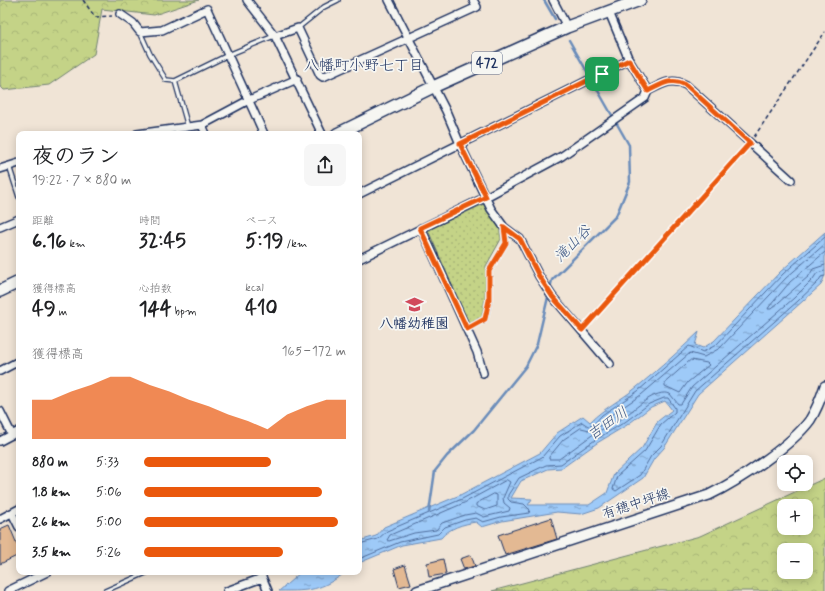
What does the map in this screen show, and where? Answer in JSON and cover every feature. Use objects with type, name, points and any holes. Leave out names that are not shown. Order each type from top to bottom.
[{"type":"highway","name":"472","points":[[343,131],[433,87],[567,27],[640,0]]},
{"type":"highway","points":[[0,291],[16,283]]},
{"type":"main road","name":"有穂中坪線","points":[[417,591],[709,495],[729,486],[790,440],[809,420],[820,402],[825,386]]},
{"type":"street","points":[[247,0],[275,36],[297,79],[321,131]]},
{"type":"street","points":[[389,0],[446,111],[460,144],[492,209],[504,227],[520,239],[543,283],[552,296],[610,364]]},
{"type":"street","points":[[275,36],[298,28],[320,74],[323,77],[476,7],[473,0]]},
{"type":"street","points":[[553,0],[567,27]]},
{"type":"street","points":[[120,14],[133,23],[140,32],[162,30],[207,10],[263,131]]},
{"type":"street","points":[[609,12],[629,60],[648,91]]},
{"type":"street","points":[[362,193],[629,60]]},
{"type":"street","points":[[168,131],[202,125],[248,101],[297,79]]},
{"type":"street","points":[[362,257],[486,197],[562,156],[645,98],[648,91],[671,80],[679,81],[686,85],[790,180]]},
{"type":"street","points":[[202,125],[205,131]]},
{"type":"street","points":[[0,169],[16,164]]},
{"type":"street","points":[[0,227],[16,221]]},
{"type":"street","points":[[420,228],[477,352],[483,373]]},
{"type":"street","points":[[0,370],[16,362]]},
{"type":"street","points":[[0,411],[12,435]]},
{"type":"street","points":[[0,441],[16,433]]},
{"type":"street","points":[[0,519],[16,511]]},
{"type":"street","points":[[12,513],[16,521]]},
{"type":"street","points":[[8,591],[40,575]]},
{"type":"street","points":[[227,591],[261,575],[268,591]]},
{"type":"lane","points":[[298,28],[324,7],[338,0]]},
{"type":"lane","points":[[140,32],[150,54],[166,80],[175,81],[228,55],[275,36]]},
{"type":"lane","points":[[175,81],[189,128]]},
{"type":"lane","points":[[8,166],[16,189]]},
{"type":"lane","points":[[467,329],[485,319],[489,300],[489,271],[506,243],[504,227]]},
{"type":"lane","points":[[105,591],[141,575]]},
{"type":"path","points":[[83,0],[95,17],[120,14]]},
{"type":"path","points":[[582,330],[750,143],[825,32]]},
{"type":"green space","points":[[0,0],[199,0],[154,15],[102,9],[94,54],[49,85],[4,90],[0,86]]},
{"type":"green space","points":[[484,204],[499,226],[501,239],[486,266],[485,298],[482,317],[469,324],[428,230]]},
{"type":"green space","points":[[825,478],[825,591],[492,591],[700,536],[777,500],[777,535],[813,535],[813,499],[780,499],[797,491],[813,491],[813,484]]},
{"type":"water","name":"吉田川","points":[[825,232],[825,275],[821,285],[698,394],[664,448],[654,459],[643,478],[599,508],[581,514],[557,512],[502,521],[482,527],[476,522],[461,525],[452,529],[441,538],[402,545],[362,562],[362,540],[376,536],[384,527],[460,495],[540,453],[557,433],[583,416],[590,422],[601,412],[631,392],[699,332],[695,345],[703,348],[714,341],[780,272]],"holes":[[[665,401],[672,410],[658,421],[642,448],[614,474],[607,493],[589,505],[528,505],[532,499],[511,498],[521,481],[548,469],[562,468],[597,443],[627,425],[651,407]]]},
{"type":"water","points":[[298,575],[342,575],[329,583],[314,589],[279,591]]},
{"type":"building","points":[[551,518],[557,539],[505,555],[498,535]]},
{"type":"building","points":[[9,525],[16,542],[16,556],[0,564],[0,529]]},
{"type":"building","points":[[471,555],[475,566],[464,569],[460,559]]},
{"type":"building","points":[[443,559],[446,574],[429,577],[427,563]]},
{"type":"building","points":[[405,565],[411,584],[399,587],[394,569]]},
{"type":"waterway","name":"滝山谷","points":[[544,0],[555,19]]},
{"type":"waterway","name":"滝山谷","points":[[429,512],[435,471],[447,456],[474,430],[526,366],[537,344],[552,280],[616,216],[630,182],[629,145],[569,40]]},
{"type":"place","name":"八幡幼稚園","points":[[414,304]]},
{"type":"district","name":"八幡町小野七丁目","points":[[364,66]]},
{"type":"route","points":[[629,60],[648,91],[671,80],[679,81],[686,85],[750,143],[582,330],[552,296],[539,276],[520,239],[504,227],[506,243],[489,271],[489,300],[485,319],[467,329],[420,228],[486,197],[460,144],[602,74],[629,60]]}]
